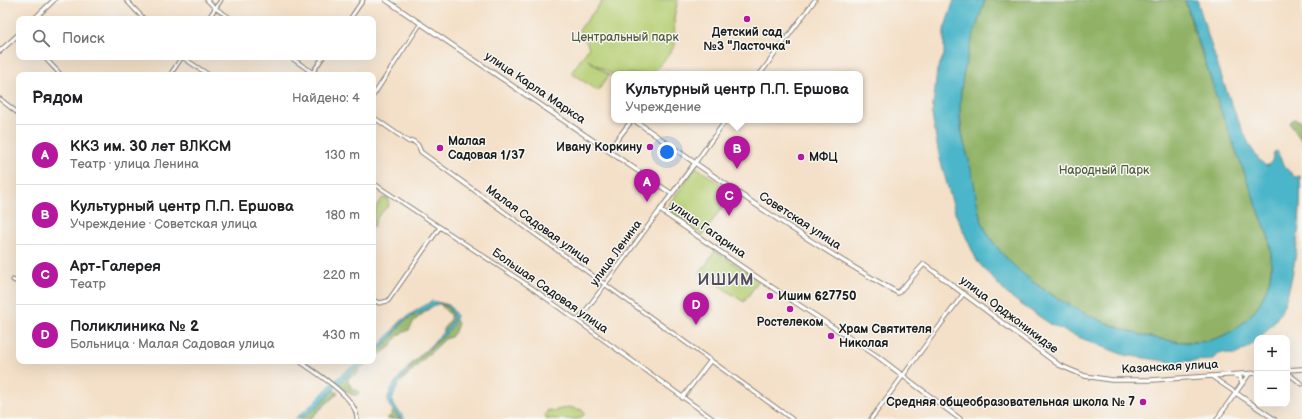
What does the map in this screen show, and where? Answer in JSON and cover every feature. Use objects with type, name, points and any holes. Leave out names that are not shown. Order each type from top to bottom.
[{"type":"main road","points":[[37,16],[54,0]]},
{"type":"main road","name":"улица Карла Маркса","points":[[386,0],[672,194]]},
{"type":"main road","points":[[0,51],[16,37]]},
{"type":"main road","points":[[609,150],[631,123]]},
{"type":"main road","name":"Советская улица","points":[[637,123],[802,235],[898,293],[924,264]]},
{"type":"main road","name":"улица Ленина","points":[[660,210],[695,163]]},
{"type":"main road","name":"улица Гагарина","points":[[660,210],[903,375],[960,419]]},
{"type":"main road","name":"улица Орджоникидзе","points":[[924,264],[1059,365],[1085,376]]},
{"type":"main road","points":[[1290,371],[1302,369]]},
{"type":"main road","name":"Казанская улица","points":[[1085,376],[1111,380],[1254,373]]},
{"type":"main road","points":[[1232,374],[1240,377],[1242,385]]},
{"type":"main road","points":[[1217,419],[1249,374]]},
{"type":"main road","points":[[1236,393],[1274,419]]},
{"type":"street","points":[[126,0],[141,16]]},
{"type":"street","points":[[207,0],[215,8],[227,16]]},
{"type":"street","points":[[210,16],[221,0]]},
{"type":"street","points":[[352,16],[363,0]]},
{"type":"street","points":[[762,71],[815,0]]},
{"type":"street","points":[[376,91],[421,23]]},
{"type":"street","points":[[47,60],[58,72]]},
{"type":"street","points":[[172,72],[180,60]]},
{"type":"street","points":[[186,60],[204,72]]},
{"type":"street","points":[[294,60],[310,72]]},
{"type":"street","points":[[314,72],[321,60]]},
{"type":"street","points":[[0,99],[16,112]]},
{"type":"street","name":"Малая Садовая улица","points":[[376,119],[409,142],[413,141],[418,145],[422,152],[792,419]]},
{"type":"street","name":"улица Ленина","points":[[695,163],[724,123]]},
{"type":"street","name":"Большая Садовая улица","points":[[376,185],[578,321],[682,398],[713,419]]},
{"type":"street","name":"улица Ленина","points":[[578,321],[660,210]]},
{"type":"street","points":[[376,302],[379,303],[388,301],[440,227]]},
{"type":"street","points":[[12,280],[16,282]]},
{"type":"street","points":[[871,419],[964,293]]},
{"type":"street","points":[[682,398],[711,360]]},
{"type":"street","points":[[303,364],[328,382],[353,405],[357,419]]},
{"type":"street","points":[[1290,374],[1302,384]]},
{"type":"street","points":[[1211,376],[1236,393]]},
{"type":"street","points":[[782,419],[784,414]]},
{"type":"green space","name":"Центральный парк","points":[[603,0],[678,0],[674,17],[675,46],[655,71],[611,71],[611,73],[588,60],[609,75],[598,91],[571,73],[589,48],[579,30]]},
{"type":"green space","name":"Народный Парк","points":[[985,0],[1185,0],[1194,31],[1269,238],[1271,266],[1269,282],[1259,304],[1243,323],[1222,336],[1198,342],[1171,341],[1141,335],[1109,324],[1078,310],[1048,292],[1021,272],[999,250],[984,227],[980,216],[965,149],[960,116],[960,94],[963,70]]},
{"type":"green space","points":[[1295,119],[1300,121],[1302,120],[1302,141],[1290,124],[1291,121]]},
{"type":"green space","points":[[696,167],[732,192],[703,235],[666,209]]},
{"type":"green space","points":[[383,198],[388,199],[389,205],[378,216],[376,221],[376,208]]},
{"type":"green space","points":[[715,251],[759,280],[744,302],[700,273]]},
{"type":"green space","points":[[439,303],[449,308],[453,318],[446,331],[443,332],[443,329],[450,320],[450,315]]},
{"type":"green space","points":[[435,304],[414,321],[409,330],[398,335],[390,347],[376,357],[376,352],[389,341],[404,321]]},
{"type":"green space","points":[[455,319],[458,323],[455,332],[451,337],[445,339],[401,382],[414,363],[447,332]]},
{"type":"green space","points":[[362,364],[366,364],[359,369],[357,374],[349,377],[348,383],[352,389],[359,391],[358,395],[352,395],[337,385]]},
{"type":"green space","points":[[334,390],[338,393],[311,418],[300,419]]},
{"type":"green space","points":[[568,407],[582,410],[585,414],[579,419],[547,419],[545,415],[548,410],[554,411]]},
{"type":"green space","points":[[393,409],[400,419],[386,419],[392,415]]},
{"type":"water","points":[[954,0],[985,0],[970,47],[963,79],[960,111],[961,129],[973,176],[981,220],[999,250],[1021,272],[1048,292],[1078,310],[1109,324],[1141,335],[1171,341],[1198,342],[1222,336],[1243,323],[1252,314],[1265,293],[1269,282],[1271,255],[1269,238],[1222,114],[1185,0],[1197,0],[1226,90],[1247,140],[1257,157],[1267,166],[1272,161],[1274,152],[1277,151],[1284,166],[1295,177],[1300,176],[1299,228],[1289,289],[1284,306],[1277,318],[1263,335],[1254,335],[1254,343],[1240,352],[1234,355],[1221,352],[1213,360],[1172,362],[1124,355],[1052,325],[1006,293],[977,261],[956,215],[939,155],[932,115],[937,70],[944,55],[944,30]]},
{"type":"water","points":[[432,301],[449,305],[456,315],[455,321],[448,331],[424,352],[448,327],[453,318],[450,310],[443,304],[434,305],[410,317],[404,321],[376,353],[376,348],[401,321]]},
{"type":"water","points":[[414,362],[400,381],[392,401],[405,419],[400,419],[389,404],[389,393],[395,383]]},
{"type":"water","points":[[356,364],[362,364],[345,378],[306,415],[295,419],[312,404],[340,376]]},
{"type":"place","name":"Детский сад №3 \"Ласточка\"","points":[[747,19]]},
{"type":"place","name":"Ивану Коркину","points":[[650,147]]},
{"type":"place","name":"Малая Садовая 1/37","points":[[440,148]]},
{"type":"place","name":"МФЦ","points":[[801,157]]},
{"type":"place","name":"Культурный центр П.П. Ершова","points":[[737,169]]},
{"type":"place","name":"ККЗ им. 30 лет ВЛКСМ","points":[[647,202]]},
{"type":"place","name":"Арт-Галерея","points":[[729,216]]},
{"type":"place","name":"Ишим 627750","points":[[770,296]]},
{"type":"place","name":"Ростелеком","points":[[790,309]]},
{"type":"place","name":"Поликлиника № 2","points":[[696,325]]},
{"type":"place","name":"Храм Святителя Николая","points":[[831,336]]},
{"type":"place","name":"Средняя общеобразовательная школа № 7","points":[[1143,402]]},
{"type":"district","name":"ИШИМ","points":[[726,280]]}]
